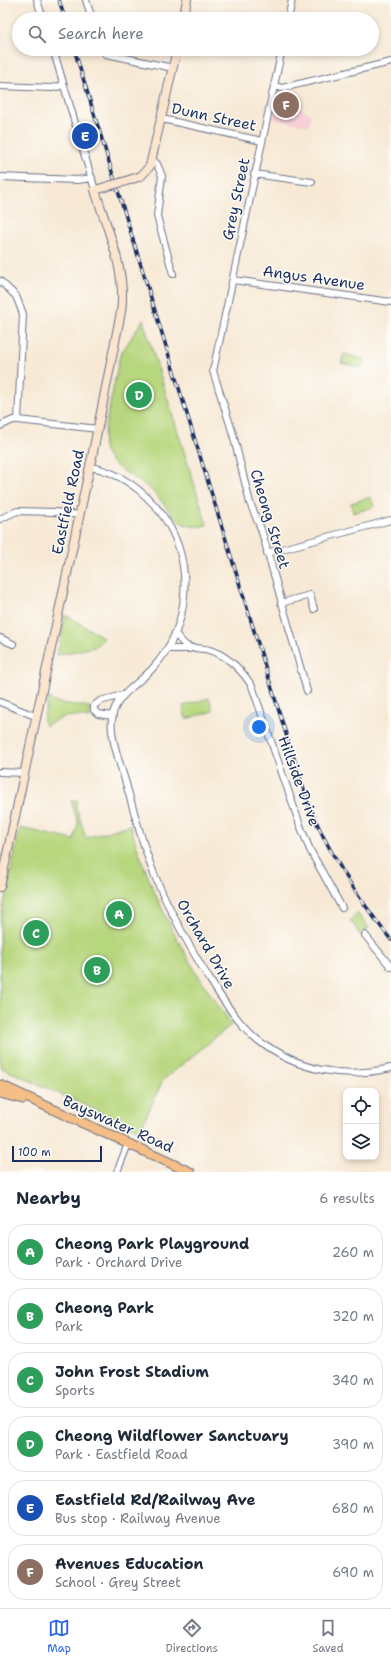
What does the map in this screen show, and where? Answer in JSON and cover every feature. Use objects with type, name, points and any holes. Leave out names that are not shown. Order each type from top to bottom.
[{"type":"main road","points":[[184,12],[187,0]]},
{"type":"main road","points":[[95,190],[137,178],[150,166],[153,160],[176,56]]},
{"type":"main road","name":"Eastfield Road","points":[[0,887],[35,716],[98,430],[121,312],[123,293],[119,268],[95,190]]},
{"type":"main road","name":"Bayswater Road","points":[[0,1085],[190,1172]]},
{"type":"main road","name":"Bayswater Road","points":[[0,1093],[34,1101]]},
{"type":"street","points":[[37,0],[41,12]]},
{"type":"street","points":[[86,0],[90,12]]},
{"type":"street","points":[[289,12],[292,0]]},
{"type":"street","points":[[54,56],[95,190]]},
{"type":"street","points":[[116,56],[173,68]]},
{"type":"street","name":"Grey Street","points":[[216,354],[280,56]]},
{"type":"street","points":[[274,86],[282,88],[391,62]]},
{"type":"street","points":[[0,86],[52,88],[64,85]]},
{"type":"street","name":"Dunn Street","points":[[162,119],[262,140]]},
{"type":"street","points":[[153,160],[157,164],[162,176],[157,216],[173,274]]},
{"type":"street","points":[[254,174],[312,182]]},
{"type":"street","points":[[0,177],[77,180],[92,178]]},
{"type":"street","name":"Angus Avenue","points":[[233,280],[391,302]]},
{"type":"street","points":[[0,281],[16,296],[23,314],[18,420]]},
{"type":"street","name":"Cheong Street","points":[[216,354],[213,371],[232,434],[250,503],[261,529],[307,692]]},
{"type":"street","points":[[0,426],[13,420],[18,420],[98,430]]},
{"type":"street","points":[[90,467],[100,468],[133,486],[148,498],[158,509],[171,528],[180,551],[184,573],[184,605],[175,633],[167,649],[151,670],[123,695],[115,707],[112,716],[96,713],[94,710],[94,706],[100,701],[123,695]]},
{"type":"street","points":[[0,519],[17,511],[80,514]]},
{"type":"street","points":[[267,553],[391,520]]},
{"type":"street","points":[[281,603],[310,595],[314,608]]},
{"type":"street","points":[[175,633],[189,649]]},
{"type":"street","points":[[0,638],[13,644]]},
{"type":"street","name":"Hillside Drive","points":[[167,649],[209,650],[222,655],[241,671],[252,686],[300,826],[310,850],[342,908]]},
{"type":"street","points":[[0,702],[35,716]]},
{"type":"street","name":"Orchard Drive","points":[[112,716],[112,732],[116,750],[137,822],[154,872],[185,939],[227,1005],[256,1039],[272,1050],[296,1062],[319,1070],[336,1073],[375,1072],[391,1068]]},
{"type":"street","points":[[0,772],[24,773]]},
{"type":"street","points":[[365,935],[391,967]]},
{"type":"street","points":[[117,1172],[128,1144]]},
{"type":"shaded area","points":[[240,9],[254,12],[239,12]]},
{"type":"shaded area","points":[[279,95],[311,115],[309,126],[273,119]]},
{"type":"green space","points":[[143,320],[207,525],[191,526],[180,522],[150,489],[118,467],[106,454],[104,434],[120,355]]},
{"type":"green space","points":[[344,354],[364,359],[362,368],[341,363]]},
{"type":"green space","points":[[371,497],[374,507],[353,513],[351,503]]},
{"type":"green space","points":[[66,615],[104,638],[95,647],[57,655]]},
{"type":"green space","points":[[50,698],[54,702],[90,707],[90,718],[77,716],[67,717],[46,726],[43,721],[48,699]]},
{"type":"green space","points":[[209,698],[213,711],[186,719],[183,706]]},
{"type":"green space","points":[[77,800],[76,807],[86,838],[130,825],[149,878],[172,929],[200,978],[232,1024],[163,1080],[140,1130],[0,1067],[0,923],[20,828],[74,840],[78,822],[71,801]]},
{"type":"green space","points":[[357,913],[369,928],[360,935],[350,920]]},
{"type":"railway","points":[[59,0],[63,12]]},
{"type":"railway","points":[[76,56],[286,734],[310,807],[326,842],[356,893],[391,940]]},
{"type":"place","name":"Avenues Education","points":[[286,105]]},
{"type":"place","name":"Eastfield Rd/Railway Ave","points":[[85,136]]},
{"type":"place","name":"Cheong Wildflower Sanctuary","points":[[139,395]]},
{"type":"place","name":"Cheong Park Playground","points":[[119,914]]},
{"type":"place","name":"John Frost Stadium","points":[[36,933]]},
{"type":"place","name":"Cheong Park","points":[[97,970]]}]
